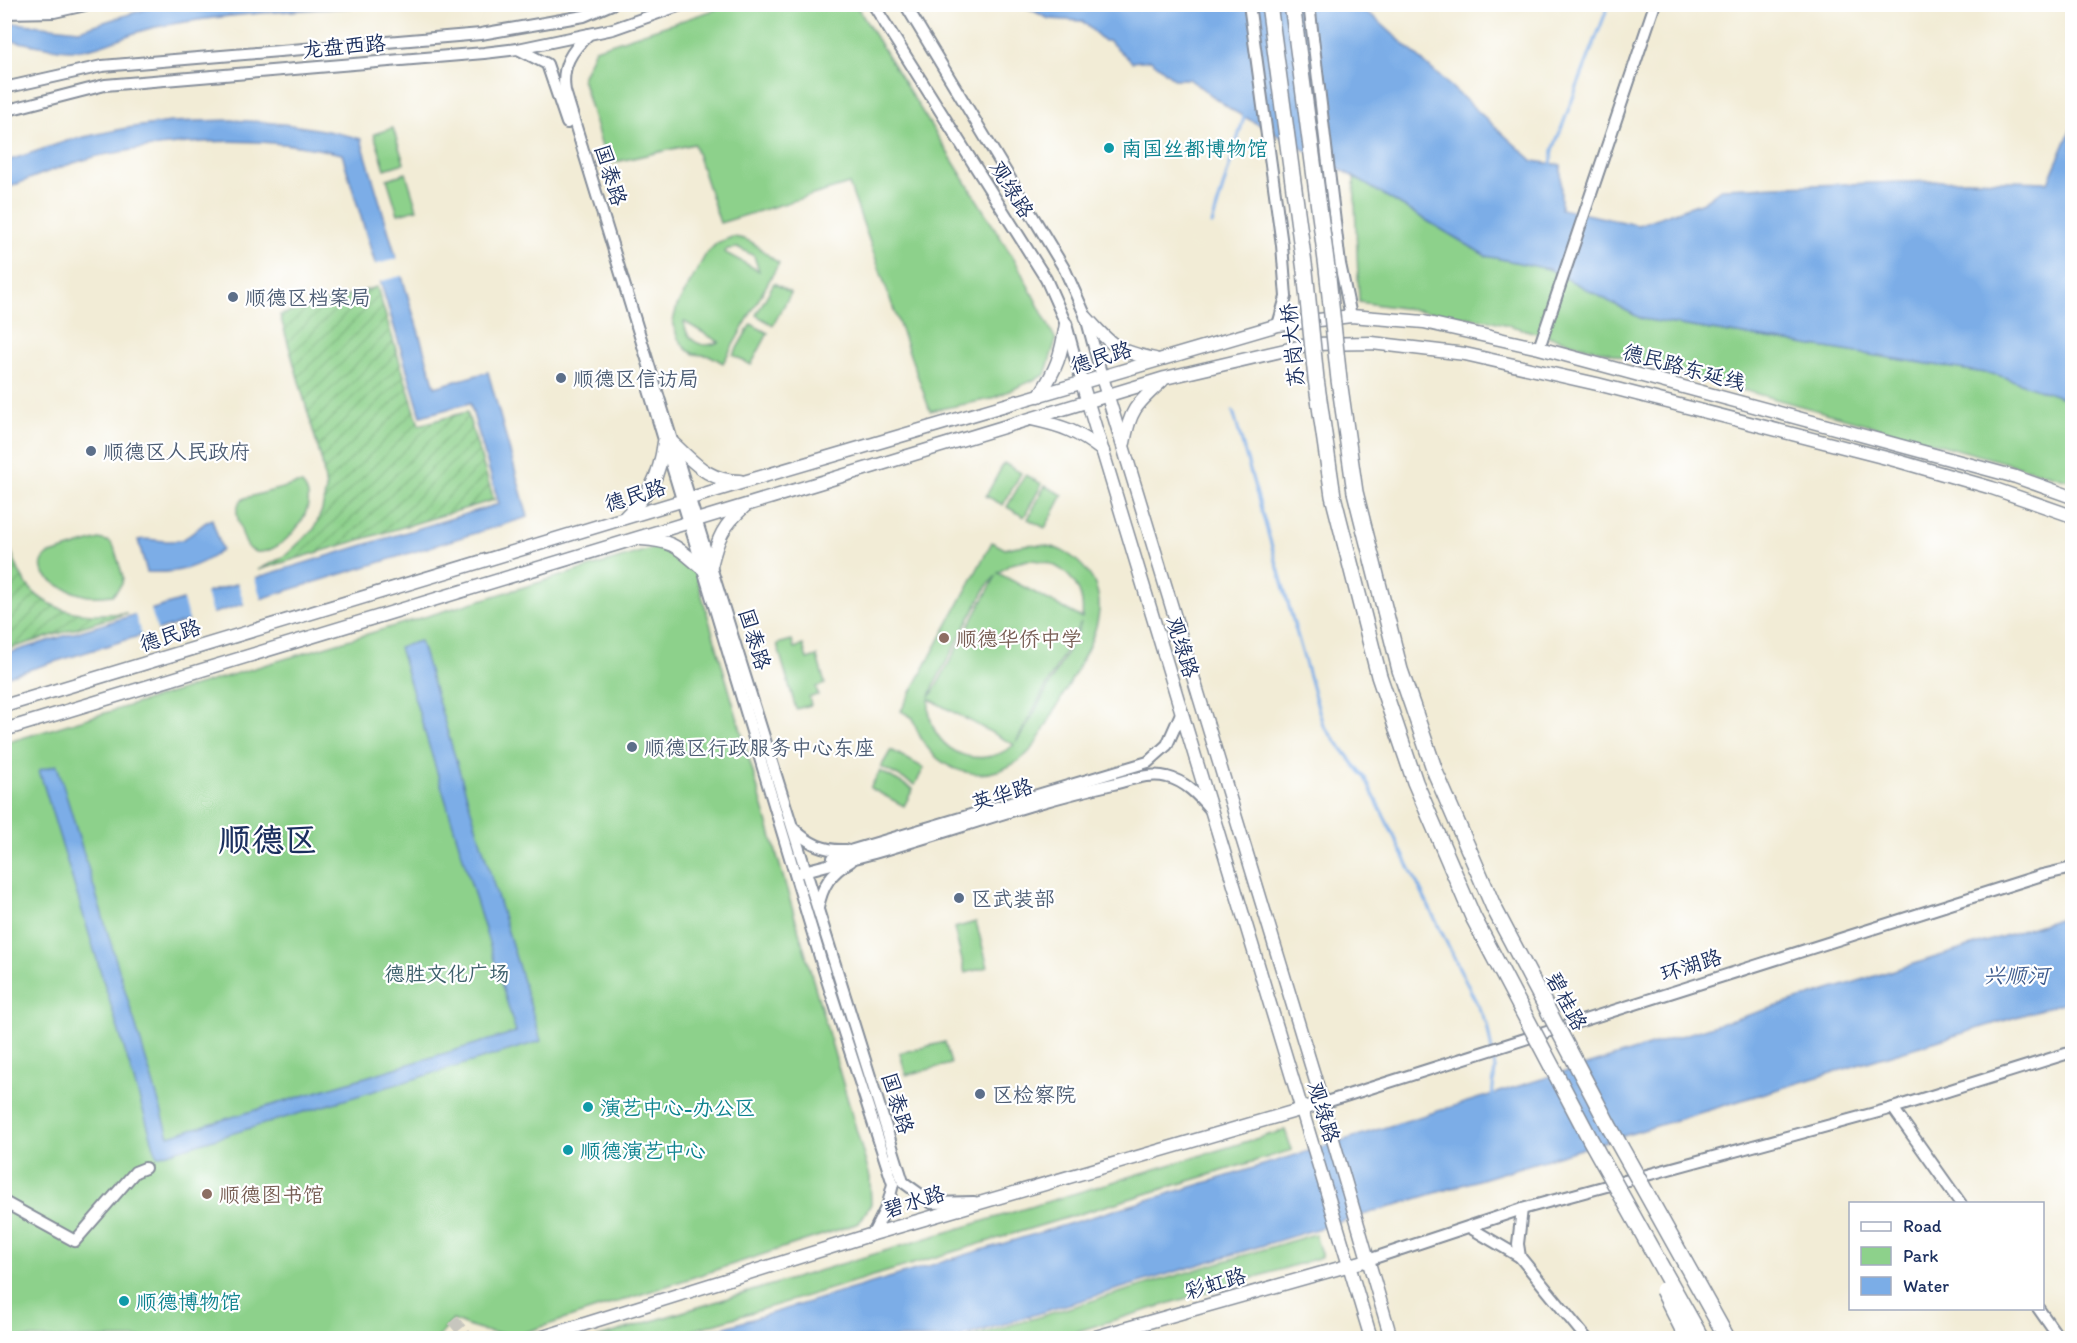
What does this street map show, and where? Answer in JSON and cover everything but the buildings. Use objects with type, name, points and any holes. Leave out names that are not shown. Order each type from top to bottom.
[{"type":"highway","name":"苏岗大桥","points":[[1269,4],[1305,271],[1316,380],[1333,496],[1379,676]]},
{"type":"highway","name":"苏岗大桥","points":[[1292,4],[1355,492],[1400,670]]},
{"type":"highway","name":"碧桂路","points":[[1400,670],[1436,774],[1494,908],[1610,1128],[1727,1338]]},
{"type":"highway","name":"碧桂路","points":[[1379,676],[1415,782],[1473,917],[1580,1120],[1701,1338]]},
{"type":"highway","points":[[1580,1120],[1687,1338]]},
{"type":"main road","points":[[1086,316],[1109,343],[1128,354],[1159,359]]},
{"type":"main road","name":"德民路东延线","points":[[1278,325],[1351,316],[1424,322],[1539,348],[2016,477],[2073,497]]},
{"type":"main road","points":[[1039,396],[1055,371],[1062,354],[1066,324]]},
{"type":"main road","name":"德民路","points":[[4,705],[747,481],[1278,325]]},
{"type":"main road","name":"德民路东延线","points":[[4,730],[1165,378],[1285,352],[1311,344],[1372,343],[1465,354],[1608,387],[1898,461],[1992,488],[2073,516]]},
{"type":"main road","name":"观绿路","points":[[1102,377],[1323,1102],[1391,1338]]},
{"type":"main road","points":[[1124,445],[1128,422],[1137,404],[1165,378]]},
{"type":"main road","name":"观绿路","points":[[1082,383],[1371,1338]]},
{"type":"main road","points":[[1030,419],[1063,426],[1084,436],[1103,451]]},
{"type":"main road","points":[[623,519],[646,496],[669,443],[710,475],[729,481],[747,481]]},
{"type":"main road","points":[[634,538],[674,544],[707,567],[721,532],[729,520],[747,504]]},
{"type":"main road","name":"碧水路","points":[[540,1338],[873,1233],[1323,1102]]},
{"type":"main road","name":"彩虹路","points":[[1092,1338],[1368,1260]]},
{"type":"street","points":[[4,13],[54,12],[90,4]]},
{"type":"street","points":[[584,16],[588,4]]},
{"type":"street","name":"龙盘西路","points":[[6,86],[102,66],[482,34],[584,16],[612,4]]},
{"type":"street","name":"龙盘西路","points":[[4,111],[105,85],[346,66],[518,49],[613,29],[684,4]]},
{"type":"street","name":"观绿路","points":[[873,4],[1046,279],[1066,324],[1082,383]]},
{"type":"street","name":"观绿路","points":[[904,4],[1065,270],[1086,316],[1102,377]]},
{"type":"street","points":[[1249,4],[1282,245],[1286,297],[1278,325]]},
{"type":"street","points":[[1309,4],[1337,243],[1351,316]]},
{"type":"street","points":[[1539,348],[1655,4]]},
{"type":"street","name":"国泰路","points":[[589,34],[568,58],[565,68],[565,91],[692,520],[793,829],[799,870],[818,911],[903,1182],[932,1203],[978,1202]]},
{"type":"street","name":"国泰路","points":[[518,49],[547,64],[596,208],[669,443]]},
{"type":"street","name":"国泰路","points":[[707,567],[893,1184],[888,1204],[873,1233]]},
{"type":"street","name":"英华路","points":[[854,854],[1148,762],[1167,745],[1182,711]]},
{"type":"street","name":"英华路","points":[[799,870],[1084,790],[1155,775],[1167,776],[1190,788],[1212,811]]},
{"type":"street","points":[[793,829],[806,841],[817,846],[854,854]]},
{"type":"street","points":[[818,911],[820,894],[833,873],[854,854]]},
{"type":"street","name":"环湖路","points":[[1323,1102],[2042,875],[2073,868]]},
{"type":"street","points":[[1368,1260],[1522,1209],[1893,1108],[2073,1052]]},
{"type":"street","points":[[1893,1108],[1961,1202]]},
{"type":"street","points":[[4,1202],[75,1241],[135,1172],[145,1168]]},
{"type":"street","points":[[1520,1257],[1518,1244],[1522,1209]]},
{"type":"street","points":[[1469,1227],[1520,1257],[1586,1338]]},
{"type":"street","points":[[2039,1310],[2059,1338]]},
{"type":"green space","points":[[729,5],[854,5],[859,10],[1017,264],[1056,340],[1045,375],[991,399],[930,411],[849,184],[720,223],[694,144],[607,164],[582,78],[595,49]]},
{"type":"green space","points":[[393,128],[404,163],[385,169],[374,134]]},
{"type":"green space","points":[[406,173],[417,209],[398,214],[387,179]]},
{"type":"green space","points":[[1354,177],[1486,256],[1549,269],[1642,319],[1998,375],[2072,401],[2072,481],[1493,321],[1359,302]]},
{"type":"green space","points":[[732,237],[747,240],[779,263],[723,363],[711,356],[694,354],[687,350],[677,337],[673,321],[677,306],[706,254],[717,243]],"holes":[[[739,248],[754,256],[759,271],[724,252],[728,249]],[[685,322],[719,342],[707,345],[696,342],[691,339]]]},
{"type":"green space","points":[[774,283],[791,293],[773,325],[756,315]]},
{"type":"green space","points":[[377,287],[419,425],[467,412],[494,500],[258,570],[285,556],[314,529],[322,510],[326,489],[322,462],[280,315]]},
{"type":"green space","points":[[751,324],[768,333],[751,365],[733,355]]},
{"type":"green space","points":[[1004,463],[1021,473],[1003,505],[986,496]]},
{"type":"green space","points":[[1025,475],[1042,484],[1024,517],[1007,507]]},
{"type":"green space","points":[[302,484],[308,495],[307,507],[302,520],[293,532],[270,550],[259,552],[250,549],[244,540],[238,519],[239,503],[245,498]]},
{"type":"green space","points":[[1045,486],[1063,495],[1045,528],[1028,519]]},
{"type":"green space","points":[[4,530],[21,576],[46,602],[58,608],[85,613],[127,613],[5,650]]},
{"type":"green space","points":[[99,539],[110,542],[114,547],[123,577],[122,584],[113,595],[92,596],[73,592],[54,583],[42,570],[42,563],[47,555]]},
{"type":"green space","points":[[992,542],[1005,549],[1031,544],[1055,548],[1071,556],[1087,571],[1096,587],[1099,604],[1098,620],[1092,638],[1076,672],[1033,748],[1017,762],[999,770],[981,774],[963,772],[947,765],[932,753],[921,738],[913,718],[901,711]],"holes":[[[1028,560],[1040,561],[1061,569],[1069,576],[1080,595],[1082,618],[998,573],[1011,564]],[[996,576],[930,696],[935,683],[987,586]],[[1081,622],[1077,634],[1016,742]],[[929,699],[1014,745],[999,754],[969,757],[956,752],[944,743],[935,731],[930,716]]]},
{"type":"green space","name":"德胜文化广场","points":[[667,544],[694,568],[870,1177],[871,1204],[859,1223],[523,1333],[487,1332],[453,1320],[438,1338],[5,1338],[5,743]]},
{"type":"green space","points":[[792,640],[794,648],[803,645],[807,659],[817,656],[825,684],[816,687],[818,695],[809,697],[811,705],[796,709],[777,644]]},
{"type":"green space","points":[[891,750],[924,768],[915,785],[881,767]]},
{"type":"green space","points":[[880,771],[913,789],[904,806],[870,788]]},
{"type":"green space","points":[[976,922],[988,967],[965,973],[954,928]]},
{"type":"green space","points":[[945,1042],[951,1064],[906,1075],[900,1053]]},
{"type":"green space","points":[[1285,1130],[1292,1150],[667,1338],[596,1338]]},
{"type":"green space","points":[[1315,1234],[1322,1257],[1055,1338],[968,1338]]},
{"type":"water","points":[[390,5],[273,12],[185,22],[146,29],[105,44],[73,50],[5,40],[5,22],[79,30],[155,6]]},
{"type":"water","points":[[1022,5],[1354,5],[1374,17],[1533,161],[1561,165],[1561,209],[1638,225],[1703,202],[1722,188],[1966,180],[2048,182],[2072,127],[2072,401],[1998,375],[1642,319],[1549,269],[1486,256],[1354,177],[1232,110],[1189,79],[1174,79],[1151,60],[1132,62],[1082,21],[1049,19]]},
{"type":"water","points":[[230,120],[296,126],[361,139],[435,387],[488,372],[528,517],[5,677],[5,654],[499,504],[470,403],[421,416],[342,154],[316,148],[263,142],[184,143],[96,157],[58,168],[5,189],[4,162],[70,140],[127,128],[171,122]]},
{"type":"water","points":[[212,519],[222,550],[186,569],[147,572],[138,540],[181,540]]},
{"type":"water","points":[[420,641],[541,1041],[157,1156],[39,770],[57,765],[169,1136],[516,1032],[399,647]]},
{"type":"water","name":"兴顺河","points":[[2072,915],[2072,1000],[957,1338],[689,1338],[1231,1175]]},
{"type":"pier","points":[[400,258],[405,275],[378,282],[373,265]]},
{"type":"pier","points":[[254,575],[262,602],[245,607],[237,580]]},
{"type":"pier","points":[[205,590],[213,616],[190,623],[182,597]]},
{"type":"pier","points":[[150,606],[158,633],[142,638],[134,611]]},
{"type":"waterway","points":[[1551,165],[1553,150],[1609,4]]},
{"type":"waterway","points":[[1212,224],[1245,114]]},
{"type":"waterway","points":[[1233,411],[1323,725],[1365,778],[1487,1024],[1495,1068],[1492,1098]]},
{"type":"tunnel","points":[[453,1320],[468,1338]]},
{"type":"place","name":"南国丝都博物馆","points":[[1109,148]]},
{"type":"place","name":"顺德区档案局","points":[[233,297]]},
{"type":"place","name":"顺德区信访局","points":[[561,378]]},
{"type":"place","name":"顺德区人民政府","points":[[91,451]]},
{"type":"place","name":"顺德华侨中学","points":[[944,638]]},
{"type":"place","name":"顺德区行政服务中心东座","points":[[632,747]]},
{"type":"place","name":"区武装部","points":[[959,898]]},
{"type":"place","name":"区检察院","points":[[980,1094]]},
{"type":"place","name":"演艺中心-办公区","points":[[588,1107]]},
{"type":"place","name":"顺德演艺中心","points":[[568,1150]]},
{"type":"place","name":"顺德图书馆","points":[[207,1194]]},
{"type":"place","name":"顺德博物馆","points":[[124,1301]]},
{"type":"district","name":"顺德区","points":[[268,839]]}]
